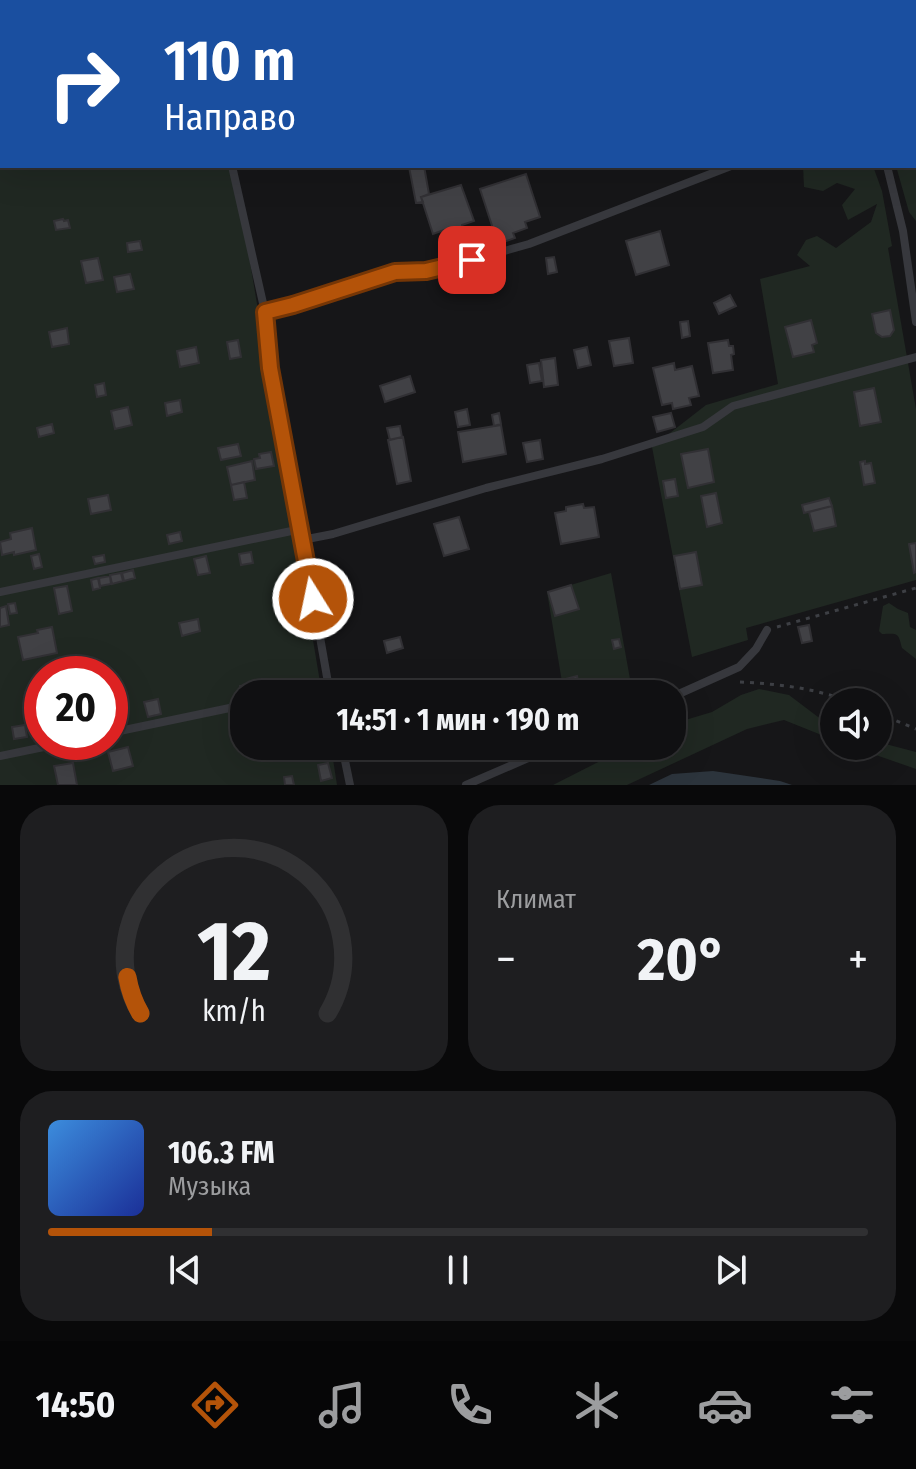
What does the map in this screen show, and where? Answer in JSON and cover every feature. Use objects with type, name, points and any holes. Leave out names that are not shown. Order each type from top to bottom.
[{"type":"lane","points":[[232,168],[265,312],[270,368],[328,680]]},
{"type":"lane","points":[[265,312],[395,272],[444,268],[529,244],[726,168]]},
{"type":"lane","points":[[887,168],[903,231],[916,322]]},
{"type":"lane","points":[[302,540],[602,459],[703,427],[733,406],[916,357]]},
{"type":"lane","points":[[0,592],[301,529]]},
{"type":"lane","points":[[686,691],[739,667],[756,649],[767,630]]},
{"type":"lane","points":[[128,729],[230,708]]},
{"type":"lane","points":[[0,756],[24,751]]},
{"type":"lane","points":[[345,760],[350,785]]},
{"type":"lane","points":[[466,785],[524,760]]},
{"type":"path","points":[[767,630],[916,588]]},
{"type":"path","points":[[739,681],[780,684],[820,693]]},
{"type":"path","points":[[892,719],[916,729]]},
{"type":"shaded area","points":[[0,168],[234,168],[320,680],[230,680],[230,760],[333,760],[337,785],[0,785]]},
{"type":"shaded area","points":[[803,168],[874,168],[882,191],[892,246],[888,248],[916,409],[916,580],[746,628],[748,640],[692,657],[652,447],[706,405],[778,384],[760,279],[810,266],[797,255],[806,240],[817,236],[836,248],[871,222],[877,204],[848,220],[842,205],[855,189],[837,183],[823,191],[804,187]]},
{"type":"shaded area","points":[[897,168],[916,168],[916,221],[909,212]]},
{"type":"shaded area","points":[[611,573],[630,679],[562,680],[547,592]]},
{"type":"shaded area","points":[[889,603],[908,613],[910,627],[916,630],[916,659],[902,648],[897,635],[879,631],[883,606]]},
{"type":"shaded area","points":[[759,689],[789,695],[820,718],[820,734],[784,720],[747,729],[686,757],[686,720],[712,712],[741,695]]},
{"type":"shaded area","points":[[892,746],[916,752],[916,769],[890,760]]},
{"type":"shaded area","points":[[602,760],[681,760],[627,785],[553,785]]},
{"type":"shaded area","points":[[713,771],[792,785],[649,785],[672,774]]},
{"type":"building","points":[[409,168],[424,168],[429,194],[421,197],[423,202],[416,203]]},
{"type":"building","points":[[526,174],[540,217],[525,222],[527,228],[513,233],[515,238],[498,244],[480,189]]},
{"type":"building","points":[[461,185],[474,221],[462,225],[462,230],[455,233],[449,233],[447,229],[433,234],[421,197]]},
{"type":"building","points":[[68,220],[70,228],[56,230],[54,221]]},
{"type":"building","points":[[660,231],[669,265],[636,275],[626,241]]},
{"type":"building","points":[[140,241],[142,250],[128,252],[127,243]]},
{"type":"building","points":[[554,257],[557,272],[548,274],[546,258]]},
{"type":"building","points":[[98,258],[103,280],[86,283],[81,261]]},
{"type":"building","points":[[130,274],[134,289],[117,292],[114,277]]},
{"type":"building","points":[[730,295],[736,306],[719,314],[714,303]]},
{"type":"building","points":[[890,310],[894,330],[890,336],[882,337],[876,333],[872,314]]},
{"type":"building","points":[[811,320],[817,343],[812,345],[814,352],[793,357],[785,327]]},
{"type":"building","points":[[688,321],[690,336],[682,338],[680,322]]},
{"type":"building","points":[[67,328],[69,344],[52,347],[49,332]]},
{"type":"building","points":[[629,338],[633,363],[614,366],[609,341]]},
{"type":"building","points":[[238,340],[241,357],[230,359],[227,342]]},
{"type":"building","points":[[728,340],[729,346],[733,346],[733,370],[713,373],[708,343]]},
{"type":"building","points":[[196,347],[199,363],[180,367],[177,351]]},
{"type":"building","points":[[587,347],[591,365],[578,368],[574,350]]},
{"type":"building","points":[[555,358],[558,385],[544,387],[541,360]]},
{"type":"building","points":[[539,363],[542,381],[530,383],[527,365]]},
{"type":"building","points":[[674,363],[675,370],[692,366],[699,396],[689,398],[691,405],[673,409],[672,403],[662,405],[653,368]]},
{"type":"building","points":[[410,376],[415,392],[385,402],[380,386]]},
{"type":"building","points":[[104,383],[106,395],[97,397],[95,385]]},
{"type":"building","points":[[874,388],[881,422],[860,426],[854,392]]},
{"type":"building","points":[[180,400],[182,412],[167,416],[165,403]]},
{"type":"building","points":[[128,407],[132,425],[115,429],[111,411]]},
{"type":"building","points":[[467,409],[470,425],[458,427],[455,412]]},
{"type":"building","points":[[499,413],[501,424],[494,426],[492,415]]},
{"type":"building","points":[[671,413],[675,427],[657,432],[653,417]]},
{"type":"building","points":[[52,424],[54,433],[39,437],[37,428]]},
{"type":"building","points":[[501,425],[506,454],[463,462],[458,432]]},
{"type":"building","points":[[400,426],[402,437],[390,440],[387,428]]},
{"type":"building","points":[[403,437],[411,481],[397,484],[388,440]]},
{"type":"building","points":[[540,440],[543,459],[527,462],[523,443]]},
{"type":"building","points":[[238,444],[241,456],[221,460],[218,448]]},
{"type":"building","points":[[708,449],[714,482],[688,488],[681,454]]},
{"type":"building","points":[[271,452],[274,466],[256,469],[254,459],[260,458],[259,454]]},
{"type":"building","points":[[252,461],[255,480],[231,485],[227,467]]},
{"type":"building","points":[[865,461],[865,464],[871,463],[875,483],[864,485],[860,462]]},
{"type":"building","points":[[675,479],[678,496],[666,498],[663,481]]},
{"type":"building","points":[[244,482],[247,498],[234,500],[231,485]]},
{"type":"building","points":[[716,493],[722,523],[707,527],[701,496]]},
{"type":"building","points":[[108,495],[111,510],[91,514],[88,499]]},
{"type":"building","points":[[829,498],[832,506],[804,513],[802,505]]},
{"type":"building","points":[[583,504],[584,508],[594,507],[599,537],[561,544],[555,513]]},
{"type":"building","points":[[832,506],[836,526],[814,531],[809,512]]},
{"type":"building","points":[[459,517],[469,549],[444,556],[434,524]]},
{"type":"building","points":[[32,528],[36,550],[2,555],[0,542],[11,539],[10,533]]},
{"type":"building","points":[[180,532],[182,541],[169,544],[167,535]]},
{"type":"building","points":[[916,543],[916,572],[914,573],[909,544]]},
{"type":"building","points":[[251,552],[253,563],[241,565],[239,554]]},
{"type":"building","points":[[696,552],[702,585],[680,589],[674,556]]},
{"type":"building","points":[[39,554],[42,567],[34,569],[31,556]]},
{"type":"building","points":[[104,555],[105,562],[95,564],[93,557]]},
{"type":"building","points":[[206,556],[210,573],[198,575],[194,559]]},
{"type":"building","points":[[133,570],[135,578],[124,581],[122,573]]},
{"type":"building","points":[[121,573],[123,581],[112,584],[110,575]]},
{"type":"building","points":[[110,576],[111,584],[100,586],[99,578]]},
{"type":"building","points":[[98,578],[100,588],[93,590],[91,580]]},
{"type":"building","points":[[571,585],[579,609],[555,616],[548,592]]},
{"type":"building","points":[[67,586],[72,611],[59,614],[54,588]]},
{"type":"building","points":[[15,603],[17,613],[10,614],[8,604]]},
{"type":"building","points":[[6,606],[9,625],[0,627],[0,608]]},
{"type":"building","points":[[198,619],[200,631],[182,636],[179,623]]},
{"type":"building","points":[[809,625],[812,641],[802,643],[798,627]]},
{"type":"building","points":[[52,627],[57,653],[24,656],[23,660],[18,637],[38,633],[37,630]]},
{"type":"building","points":[[400,637],[403,648],[387,653],[384,641]]},
{"type":"building","points":[[619,639],[621,647],[614,649],[612,640]]},
{"type":"building","points":[[158,699],[161,714],[148,717],[144,702]]},
{"type":"building","points":[[24,725],[24,737],[14,739],[12,727]]},
{"type":"building","points":[[128,747],[133,766],[113,771],[110,760],[128,760]]},
{"type":"building","points":[[73,763],[77,785],[58,785],[54,766]]},
{"type":"building","points":[[328,763],[332,778],[321,781],[318,765]]},
{"type":"building","points":[[292,776],[294,785],[285,785],[284,777]]},
{"type":"route","points":[[313,599],[270,368],[265,312],[395,272],[426,271],[472,260]]}]
